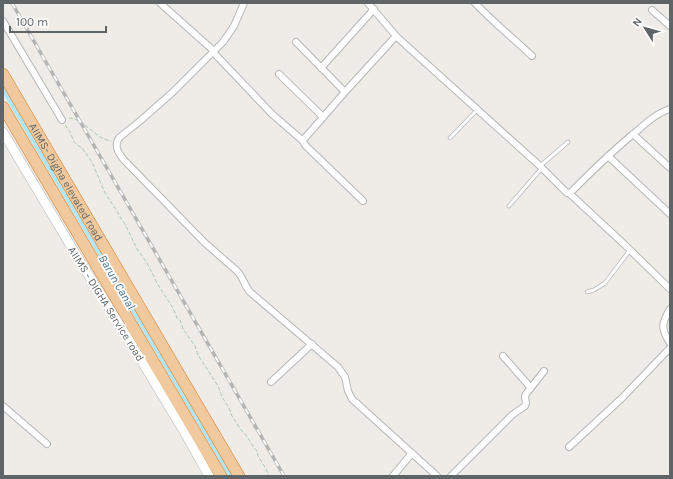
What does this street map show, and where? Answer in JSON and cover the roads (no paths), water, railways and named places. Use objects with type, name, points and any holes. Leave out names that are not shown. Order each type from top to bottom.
[{"type":"highway","name":"AIIMS- Digha elevated road","points":[[3,74],[239,476]]},
{"type":"highway","name":"AIIMS- Digha elevated road","points":[[3,106],[222,476]]},
{"type":"main road","name":"AIIMS - DIGHA Service road","points":[[3,132],[129,340],[209,476]]},
{"type":"street","points":[[160,3],[213,51],[272,114],[304,141],[306,145],[362,201]]},
{"type":"street","points":[[244,3],[229,35],[173,92],[124,133],[118,139],[116,148],[124,160],[204,242],[240,274],[250,292],[332,361],[345,377],[348,392],[352,399],[435,475]]},
{"type":"street","points":[[368,3],[396,36],[565,191],[569,193],[670,289]]},
{"type":"street","points":[[475,3],[491,20],[532,56]]},
{"type":"street","points":[[321,68],[374,9]]},
{"type":"street","points":[[652,10],[670,26]]},
{"type":"street","points":[[3,21],[62,120]]},
{"type":"street","points":[[304,141],[305,137],[322,117],[396,36]]},
{"type":"street","points":[[296,42],[345,92]]},
{"type":"street","points":[[279,74],[322,117]]},
{"type":"street","points":[[569,193],[633,134],[655,116],[670,109]]},
{"type":"street","points":[[633,134],[670,168]]},
{"type":"street","points":[[608,156],[670,214]]},
{"type":"street","points":[[670,309],[662,325],[670,343]]},
{"type":"street","points":[[271,382],[312,344]]},
{"type":"street","points":[[569,447],[622,398],[670,348]]},
{"type":"street","points":[[503,356],[531,388]]},
{"type":"street","points":[[451,476],[512,415],[525,406],[526,396],[544,371]]},
{"type":"street","points":[[3,406],[47,444]]},
{"type":"street","points":[[393,476],[412,453]]},
{"type":"lane","points":[[450,138],[477,110]]},
{"type":"lane","points":[[509,206],[541,168],[568,142]]},
{"type":"lane","points":[[587,292],[594,290],[605,283],[630,250]]},
{"type":"waterway","name":"Barun Canal","points":[[3,87],[232,476]]},
{"type":"railway","points":[[12,3],[284,476]]}]
